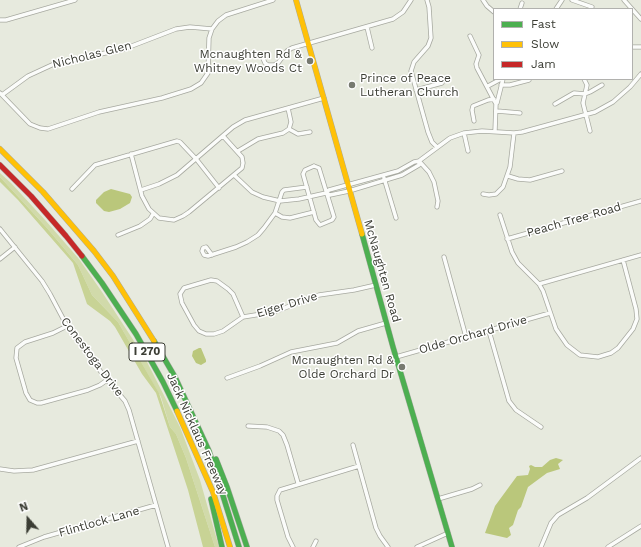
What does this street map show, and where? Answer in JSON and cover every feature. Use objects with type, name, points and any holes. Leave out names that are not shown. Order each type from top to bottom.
[{"type":"main road","name":"McNaughten Road","points":[[296,0],[386,323],[452,547]]},
{"type":"main road","name":"Jack Nicklaus Freeway","points":[[0,149],[26,173],[61,211],[94,251],[113,276],[146,327],[175,377],[209,451],[239,547]]},
{"type":"main road","name":"Jack Nicklaus Freeway","points":[[0,165],[31,196],[66,236],[117,304],[144,346],[176,406],[213,492],[230,547]]},
{"type":"main road","points":[[202,435],[212,450],[227,487],[247,547]]},
{"type":"main road","points":[[196,455],[209,492],[222,547]]},
{"type":"street","points":[[0,20],[6,20],[75,0]]},
{"type":"street","points":[[1,94],[28,122],[40,128],[48,129],[99,112],[184,91],[200,85],[208,73],[209,41],[212,29],[218,21],[226,15],[273,0]]},
{"type":"street","points":[[262,54],[268,65],[274,65],[289,49],[396,18],[403,12],[411,0]]},
{"type":"street","points":[[427,0],[429,7],[431,38],[428,46],[412,66],[412,76],[428,132],[437,147]]},
{"type":"street","points":[[483,0],[493,11]]},
{"type":"street","points":[[572,0],[592,7]]},
{"type":"street","points":[[624,0],[631,8]]},
{"type":"street","points":[[520,8],[522,3]]},
{"type":"street","points":[[633,10],[641,19]]},
{"type":"street","name":"Nicholas Glen","points":[[1,94],[28,76],[54,64],[124,49],[179,28],[195,27],[212,29]]},
{"type":"street","points":[[367,27],[372,48]]},
{"type":"street","points":[[470,36],[479,55],[476,64],[477,68],[488,86],[496,104]]},
{"type":"street","points":[[348,188],[398,171],[414,162],[419,161],[450,138],[464,133],[474,131],[514,133],[529,131],[595,112],[613,102],[640,79],[641,74]]},
{"type":"street","points":[[488,86],[500,80]]},
{"type":"street","points":[[495,131],[496,104],[502,80]]},
{"type":"street","points":[[501,85],[510,85],[529,80]]},
{"type":"street","points":[[584,80],[587,85],[583,103],[590,131]]},
{"type":"street","points":[[416,90],[442,83]]},
{"type":"street","points":[[555,104],[574,93],[585,94],[602,85]]},
{"type":"street","points":[[141,190],[166,182],[177,175],[197,160],[233,127],[245,120],[324,98]]},
{"type":"street","points":[[474,121],[472,110],[474,106],[494,99]]},
{"type":"street","points":[[238,151],[258,139],[283,133],[289,129],[291,122],[288,108]]},
{"type":"street","points":[[496,111],[520,113]]},
{"type":"street","points":[[289,129],[298,134],[310,132]]},
{"type":"street","points":[[464,133],[468,151]]},
{"type":"street","points":[[483,194],[496,194],[500,191],[508,176],[512,157],[514,133]]},
{"type":"street","points":[[131,154],[145,204],[153,214],[159,218],[168,220],[179,218],[189,212],[242,168],[242,158],[238,151],[223,136]]},
{"type":"street","points":[[72,189],[95,165],[177,141],[180,142],[197,160],[219,188]]},
{"type":"street","points":[[234,175],[252,192],[263,197],[280,201],[310,197],[326,193],[329,190],[348,188],[385,180],[402,175],[413,169],[418,165],[419,161]]},
{"type":"street","points":[[419,161],[434,182],[438,201],[437,207]]},
{"type":"street","points":[[316,166],[319,168],[334,217],[332,220],[318,224],[306,187],[303,172],[316,166]]},
{"type":"street","points":[[508,176],[518,180],[530,180],[562,171]]},
{"type":"street","points":[[383,175],[396,218]]},
{"type":"street","points":[[212,254],[236,247],[252,238],[264,228],[275,213],[284,190],[306,187]]},
{"type":"street","name":"Peach Tree Road","points":[[507,239],[641,201]]},
{"type":"street","points":[[275,213],[282,217],[290,218],[314,212]]},
{"type":"street","points":[[118,235],[140,226],[150,219],[153,214]]},
{"type":"street","points":[[500,215],[507,239],[518,263],[539,284],[545,295],[556,329],[563,340],[580,355],[598,357],[611,353],[618,348],[633,329],[637,314],[623,260]]},
{"type":"street","name":"Conestoga Drive","points":[[0,229],[47,288],[67,326],[107,380],[121,395],[127,405],[168,547]]},
{"type":"street","points":[[0,259],[15,247]]},
{"type":"street","points":[[539,284],[641,255]]},
{"type":"street","points":[[444,257],[466,338]]},
{"type":"street","name":"Eiger Drive","points":[[243,317],[233,294],[228,288],[217,281],[211,280],[203,282],[184,288],[181,292],[180,298],[192,324],[201,332],[214,334],[219,333],[243,317],[274,312],[319,295],[376,285]]},
{"type":"street","name":"Olde Orchard Drive","points":[[396,357],[550,313]]},
{"type":"street","points":[[228,378],[291,352],[336,343],[358,331],[386,323]]},
{"type":"street","points":[[67,326],[53,333],[25,342],[17,348],[16,358],[26,393],[32,402],[40,403],[88,390],[107,380]]},
{"type":"street","points":[[488,331],[509,401],[516,410],[541,427]]},
{"type":"street","points":[[248,426],[267,427],[274,429],[282,435],[287,445],[298,483]]},
{"type":"street","points":[[0,469],[14,471],[33,470],[138,441]]},
{"type":"street","points":[[353,445],[376,528],[388,547]]},
{"type":"street","points":[[541,547],[551,523],[558,515],[587,498],[641,458]]},
{"type":"street","points":[[293,547],[288,537],[277,500],[278,492],[283,488],[298,483],[359,466]]},
{"type":"street","points":[[438,499],[472,489],[480,485]]},
{"type":"street","name":"Flintlock Lane","points":[[19,547],[44,537],[156,505]]},
{"type":"street","points":[[608,547],[641,526]]},
{"type":"street","points":[[417,547],[448,533]]},
{"type":"street","points":[[312,547],[316,541]]},
{"type":"shaded area","points":[[0,173],[46,221],[79,259],[145,358],[180,427],[200,480],[219,547],[215,547],[186,458],[176,434],[170,427],[161,397],[118,322],[92,295],[78,265],[47,228],[0,177]]},
{"type":"shaded area","points":[[0,177],[47,228],[78,265],[92,295],[118,322],[159,393],[170,427],[176,434],[186,458],[215,547],[203,547],[188,490],[156,393],[142,374],[115,327],[110,321],[87,304],[73,263],[18,200],[0,182]]},
{"type":"shaded area","points":[[111,189],[130,194],[132,197],[130,203],[120,209],[109,212],[104,211],[96,203],[96,200],[104,192]]},
{"type":"shaded area","points":[[201,348],[206,360],[206,362],[201,365],[196,363],[192,356],[193,351]]},
{"type":"shaded area","points":[[556,458],[563,460],[558,464],[560,469],[547,473],[528,487],[513,525],[509,528],[511,535],[507,538],[485,533],[495,506],[517,476],[528,475],[530,469],[529,466],[531,465],[535,467],[542,467],[550,460]]},
{"type":"traffic: fast","points":[[362,234],[393,347],[452,547]]},
{"type":"traffic: fast","points":[[82,256],[136,334],[163,382],[177,411]]},
{"type":"traffic: fast","points":[[154,341],[175,377],[209,451],[239,547]]},
{"type":"traffic: fast","points":[[216,459],[247,547]]},
{"type":"traffic: fast","points":[[211,499],[222,547]]},
{"type":"traffic: slow","points":[[296,0],[362,234]]},
{"type":"traffic: slow","points":[[0,149],[43,192],[94,251],[113,276],[154,341]]},
{"type":"traffic: slow","points":[[177,411],[213,492],[230,547]]},
{"type":"traffic: jam","points":[[0,165],[31,196],[82,256]]},
{"type":"place","name":"Mcnaughten Rd & Whitney Woods Ct","points":[[310,61]]},
{"type":"place","name":"Prince of Peace Lutheran Church","points":[[352,85]]},
{"type":"place","name":"Mcnaughten Rd & Olde Orchard Dr","points":[[402,367]]}]
